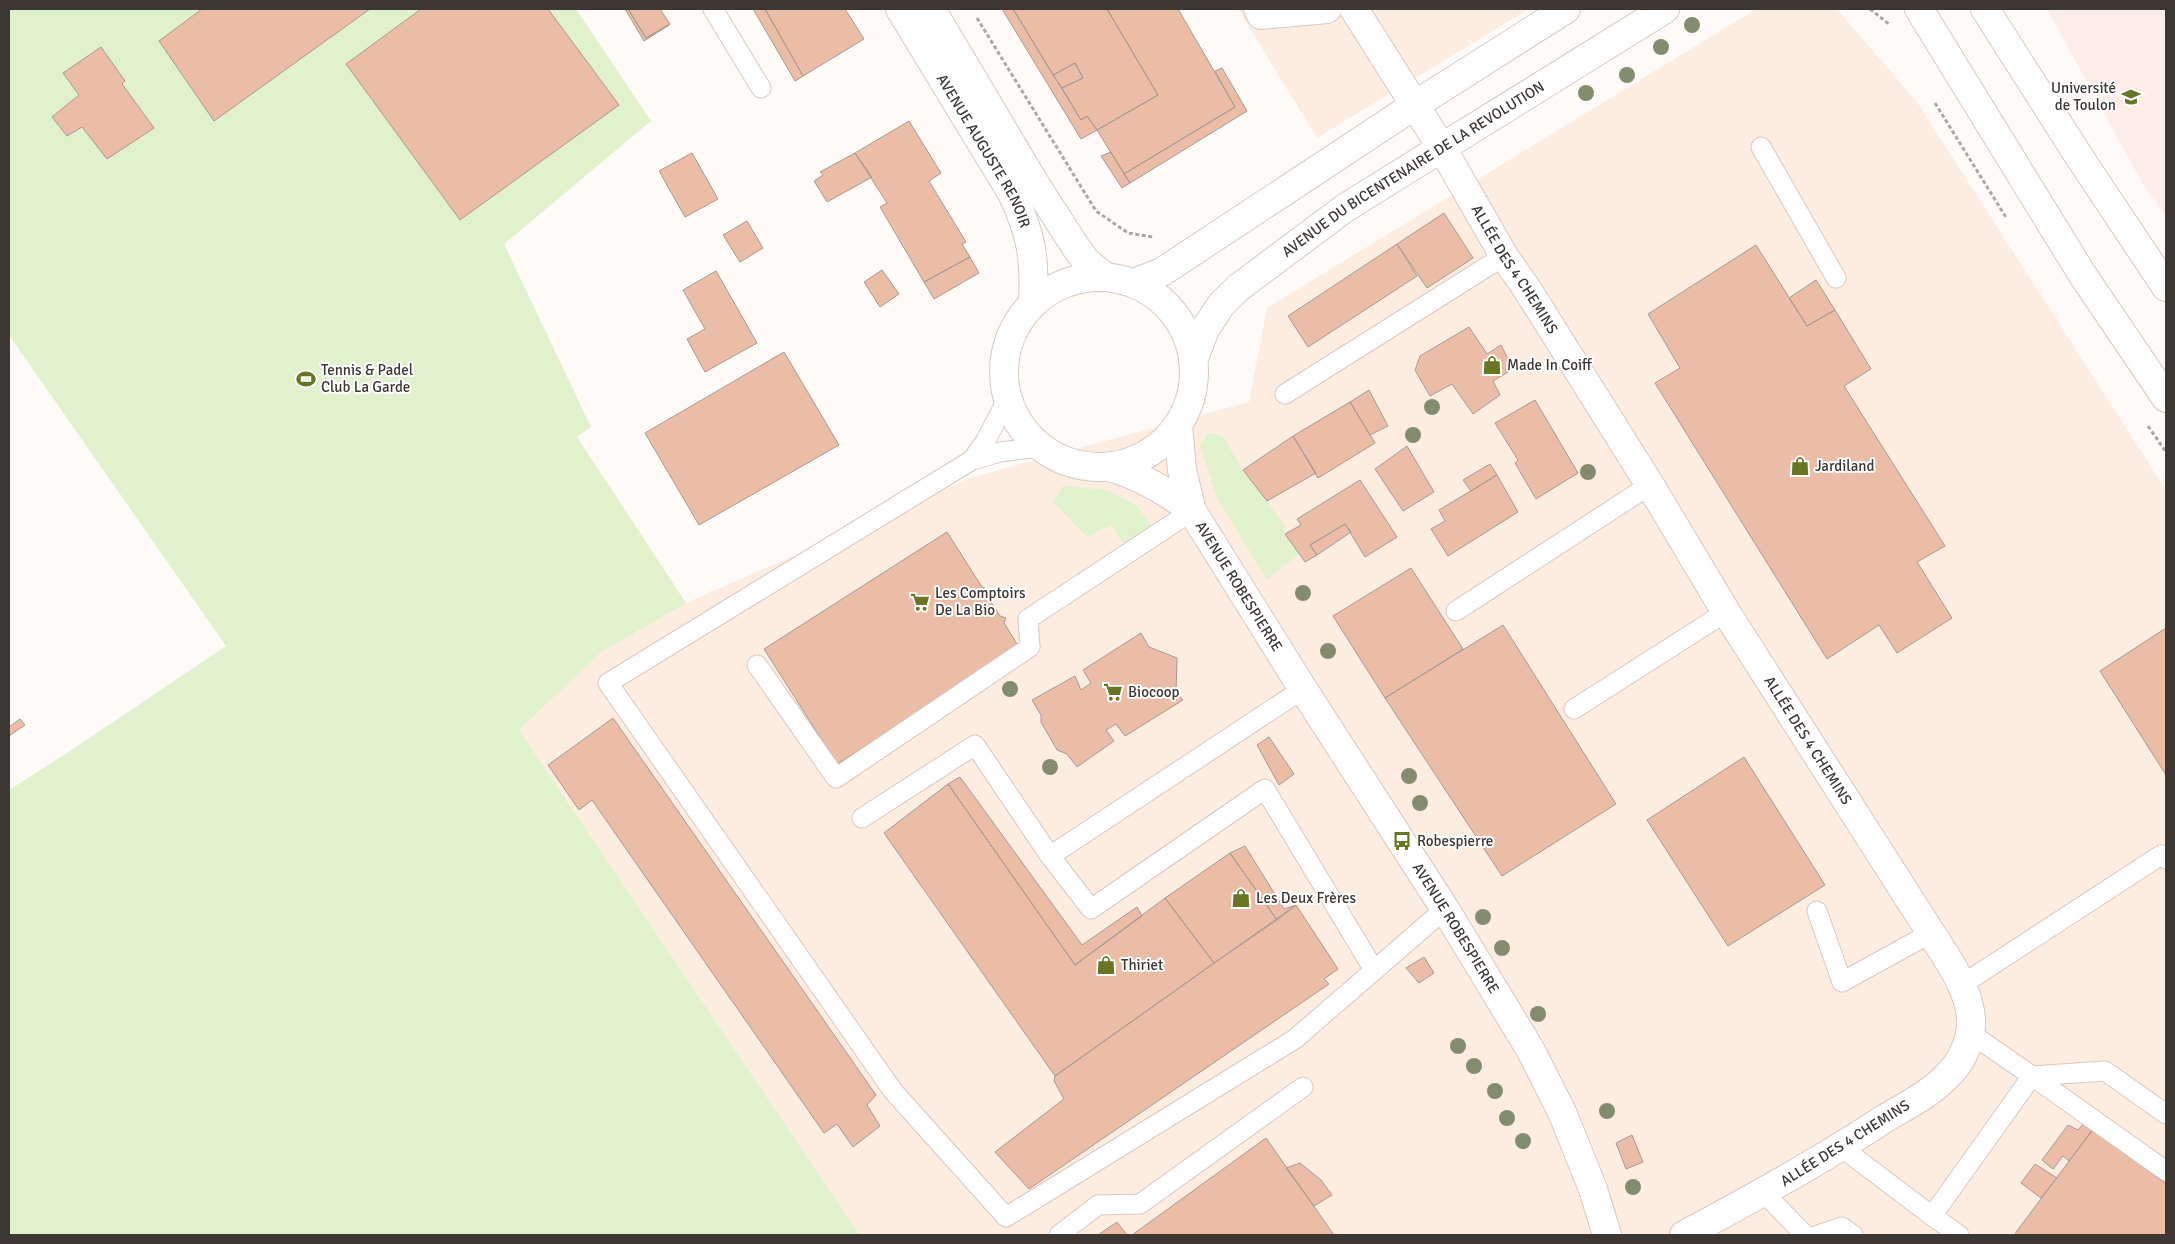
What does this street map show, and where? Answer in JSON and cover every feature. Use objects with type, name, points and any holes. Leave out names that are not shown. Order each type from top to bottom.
[{"type":"street","name":"AVENUE AUGUSTE RENOIR","points":[[900,9],[1013,196],[1026,224],[1034,261],[1033,303]]},
{"type":"street","name":"AVENUE AUGUSTE RENOIR","points":[[931,9],[1034,182],[1075,246],[1086,261],[1105,277]]},
{"type":"street","points":[[1258,9],[1261,15],[1327,9]]},
{"type":"street","name":"ALLÉE DES 4 CHEMINS","points":[[1354,9],[1415,104],[1504,256],[1527,289],[1650,485],[1726,612],[1932,933],[1963,984],[1969,1006],[1970,1032],[1962,1057],[1949,1074],[1934,1087],[1841,1147],[1764,1193],[1684,1235]]},
{"type":"street","points":[[1134,283],[1162,272],[1415,104],[1566,9]]},
{"type":"street","name":"AVENUE DU BICENTENAIRE DE LA REVOLUTION","points":[[1193,361],[1205,329],[1221,305],[1238,288],[1345,208],[1665,9]]},
{"type":"street","points":[[1919,9],[2082,274],[2166,398]]},
{"type":"street","points":[[1985,9],[2080,158],[2166,287]]},
{"type":"street","points":[[1105,277],[1134,283],[1156,296],[1174,314],[1188,336],[1193,361],[1193,384],[1188,405],[1178,425],[1165,441],[1148,454],[1130,463],[1091,468],[1056,458],[1040,448],[1026,434],[1015,418],[1007,400],[1003,374],[1006,348],[1017,323],[1033,303],[1049,291],[1067,282],[1105,277]]},
{"type":"street","name":"AVENUE ROBESPIERRE","points":[[1178,425],[1182,470],[1192,511],[1303,689],[1445,909],[1530,1049],[1562,1112],[1593,1188],[1607,1235]]},
{"type":"street","name":"AVENUE ROBESPIERRE","points":[[1110,467],[1130,473],[1151,483],[1176,498],[1192,511]]},
{"type":"lane","points":[[713,9],[761,88]]},
{"type":"lane","points":[[1761,147],[1836,278]]},
{"type":"lane","points":[[1285,394],[1504,256]]},
{"type":"lane","points":[[972,460],[989,436],[1007,400]]},
{"type":"lane","points":[[1040,448],[1000,452],[972,460],[608,683],[893,1091],[1006,1217],[1295,1039],[1445,909]]},
{"type":"lane","points":[[1456,611],[1650,485]]},
{"type":"lane","points":[[757,665],[836,778],[1030,647],[1028,619],[1192,511]]},
{"type":"lane","points":[[1574,709],[1726,612]]},
{"type":"lane","points":[[1050,856],[1303,689]]},
{"type":"lane","points":[[862,818],[975,746],[1050,856],[1091,909],[1265,789],[1374,970]]},
{"type":"lane","points":[[1963,984],[2161,855],[2166,859]]},
{"type":"lane","points":[[1817,911],[1842,982],[1932,933]]},
{"type":"lane","points":[[1970,1032],[2166,1171]]},
{"type":"lane","points":[[2032,1076],[2105,1071],[2166,1114]]},
{"type":"lane","points":[[1932,1216],[2032,1076]]},
{"type":"lane","points":[[1059,1235],[1098,1205],[1140,1204],[1304,1087]]},
{"type":"lane","points":[[1841,1147],[1959,1235]]},
{"type":"lane","points":[[1764,1193],[1806,1235]]},
{"type":"lane","points":[[1818,1235],[1842,1227],[1853,1235]]},
{"type":"path","points":[[977,17],[1096,211],[1128,232],[1202,246]]},
{"type":"shaded area","points":[[1238,9],[1529,9],[1317,138]]},
{"type":"shaded area","points":[[1756,9],[1837,9],[1917,102],[2166,490],[2166,1235],[860,1235],[519,730],[602,652],[686,603],[973,477],[1249,402],[1267,308]]},
{"type":"shaded area","name":"Université de Toulon","points":[[2047,9],[2166,9],[2166,216],[2144,186]]},
{"type":"green space","points":[[9,9],[576,9],[651,121],[504,244],[591,427],[577,437],[686,603],[602,652],[519,730],[860,1235],[9,1235],[9,790],[226,646],[9,335]]},
{"type":"green space","points":[[1208,433],[1223,436],[1243,470],[1284,524],[1285,534],[1299,554],[1267,580],[1216,496],[1200,445]]},
{"type":"green space","points":[[1063,486],[1108,490],[1137,506],[1156,531],[1122,543],[1112,525],[1087,537],[1053,502]]},
{"type":"building","points":[[202,9],[370,9],[214,121],[159,41]]},
{"type":"building","points":[[421,9],[548,9],[619,105],[460,220],[346,64]]},
{"type":"building","points":[[625,9],[628,9],[646,38],[669,25],[644,41]]},
{"type":"building","points":[[628,9],[660,9],[670,24],[646,38]]},
{"type":"building","points":[[753,9],[765,9],[803,76],[795,81]]},
{"type":"building","points":[[765,9],[845,9],[864,39],[803,76]]},
{"type":"building","points":[[1002,9],[1013,9],[1081,120],[1087,116],[1097,130],[1081,139]]},
{"type":"building","points":[[1013,9],[1107,9],[1158,95],[1097,130],[1087,116],[1081,120],[1062,88],[1083,78],[1075,63],[1053,75]]},
{"type":"building","points":[[1107,9],[1178,9],[1235,107],[1124,174],[1097,130],[1158,95]]},
{"type":"building","points":[[101,47],[125,81],[122,84],[154,128],[107,159],[82,127],[67,136],[52,117],[79,95],[63,73]]},
{"type":"building","points":[[1075,63],[1083,78],[1062,88],[1053,75]]},
{"type":"building","points":[[1222,68],[1247,111],[1130,183],[1124,174],[1235,107],[1215,71]]},
{"type":"building","points":[[909,121],[941,173],[929,181],[966,242],[962,244],[970,257],[924,282],[880,207],[887,203],[855,153]]},
{"type":"building","points":[[1111,152],[1130,183],[1122,188],[1101,156]]},
{"type":"building","points":[[692,153],[718,199],[685,217],[659,171]]},
{"type":"building","points":[[855,153],[872,177],[827,202],[814,181],[823,175],[820,172]]},
{"type":"building","points":[[1444,213],[1473,258],[1427,288],[1397,244]]},
{"type":"building","points":[[747,221],[763,248],[740,262],[723,235]]},
{"type":"building","points":[[1397,244],[1417,276],[1308,347],[1288,316]]},
{"type":"building","name":"Jardiland","points":[[1756,245],[1807,326],[1835,310],[1871,369],[1844,386],[1945,546],[1917,562],[1952,618],[1897,653],[1879,625],[1827,659],[1655,383],[1680,368],[1648,314]]},
{"type":"building","points":[[970,257],[979,273],[934,299],[924,282]]},
{"type":"building","points":[[882,270],[899,294],[880,307],[864,282]]},
{"type":"building","points":[[716,271],[757,343],[705,372],[687,339],[705,329],[683,290]]},
{"type":"building","points":[[1816,280],[1835,310],[1807,326],[1789,298]]},
{"type":"building","points":[[1469,327],[1487,354],[1501,345],[1513,369],[1493,381],[1500,395],[1473,414],[1452,384],[1430,396],[1415,370],[1420,356]]},
{"type":"building","points":[[784,352],[839,445],[699,525],[645,433]]},
{"type":"building","points":[[1369,390],[1388,426],[1370,435],[1350,402]]},
{"type":"building","points":[[1535,400],[1578,473],[1536,499],[1515,463],[1518,460],[1495,423]]},
{"type":"building","points":[[1350,402],[1375,443],[1318,478],[1293,436]]},
{"type":"building","points":[[1293,436],[1316,473],[1267,501],[1243,470]]},
{"type":"building","points":[[1407,446],[1434,492],[1403,511],[1375,469]]},
{"type":"building","points":[[1490,464],[1497,475],[1471,491],[1463,480]]},
{"type":"building","points":[[1497,475],[1518,512],[1448,556],[1431,529],[1445,521],[1439,510]]},
{"type":"building","points":[[1360,480],[1397,537],[1365,557],[1345,524],[1310,545],[1317,555],[1305,562],[1285,534],[1301,525],[1297,519]]},
{"type":"building","points":[[1345,524],[1351,532],[1317,555],[1310,545]]},
{"type":"building","points":[[947,532],[982,587],[987,589],[987,596],[1000,616],[1006,618],[1004,623],[1020,649],[837,764],[764,649]]},
{"type":"building","points":[[1411,568],[1463,649],[1385,698],[1333,616]]},
{"type":"building","points":[[1503,625],[1616,804],[1502,876],[1385,698]]},
{"type":"building","points":[[2166,628],[2166,775],[2100,671]]},
{"type":"building","points":[[1141,633],[1149,647],[1177,658],[1176,692],[1183,700],[1125,736],[1116,724],[1106,730],[1114,741],[1077,767],[1067,754],[1057,750],[1041,722],[1041,715],[1032,700],[1075,676],[1081,690],[1091,683],[1083,670]]},
{"type":"building","points":[[613,718],[876,1095],[867,1105],[880,1126],[853,1147],[837,1124],[824,1133],[592,800],[579,810],[548,765]]},
{"type":"building","points":[[20,719],[25,725],[9,736],[9,727]]},
{"type":"building","points":[[1269,737],[1294,774],[1279,785],[1257,745]]},
{"type":"building","points":[[1744,757],[1825,885],[1728,946],[1647,820]]},
{"type":"building","points":[[960,777],[1082,945],[1137,907],[1142,916],[1075,965],[948,784]]},
{"type":"building","points":[[948,784],[1075,965],[1165,898],[1214,963],[1055,1076],[884,833]]},
{"type":"building","points":[[1245,846],[1284,909],[1296,905],[1277,920],[1230,853]]},
{"type":"building","points":[[1230,853],[1277,920],[1214,963],[1165,898]]},
{"type":"building","points":[[1296,905],[1338,969],[1324,979],[1329,984],[1029,1189],[995,1152],[1064,1099],[1054,1081],[1055,1076]]},
{"type":"building","points":[[1424,957],[1434,973],[1419,983],[1406,968]]},
{"type":"building","points":[[2083,1124],[2092,1131],[2069,1161],[2063,1156],[2053,1169],[2042,1160],[2068,1125],[2078,1130]]},
{"type":"building","points":[[2093,1129],[2166,1184],[2166,1235],[2014,1235]]},
{"type":"building","points":[[1632,1135],[1643,1162],[1626,1169],[1616,1143]]},
{"type":"building","points":[[1266,1138],[1334,1235],[1132,1235]]},
{"type":"building","points":[[1300,1163],[1321,1180],[1332,1195],[1314,1206],[1286,1168]]},
{"type":"building","points":[[2035,1164],[2057,1178],[2041,1198],[2021,1183]]},
{"type":"building","points":[[1117,1222],[1127,1235],[1098,1235]]},
{"type":"place","name":"Université de Toulon","points":[[2131,97]]},
{"type":"place","name":"Made In Coiff","points":[[1492,365]]},
{"type":"place","name":"Tennis & Padel Club La Garde","points":[[306,379]]},
{"type":"place","name":"Jardiland","points":[[1800,466]]},
{"type":"place","name":"Les Comptoirs De La Bio","points":[[920,602]]},
{"type":"place","name":"Biocoop","points":[[1113,692]]},
{"type":"place","name":"Robespierre","points":[[1402,841]]},
{"type":"place","name":"Les Deux Frères","points":[[1241,898]]},
{"type":"place","name":"Thiriet","points":[[1106,965]]}]
